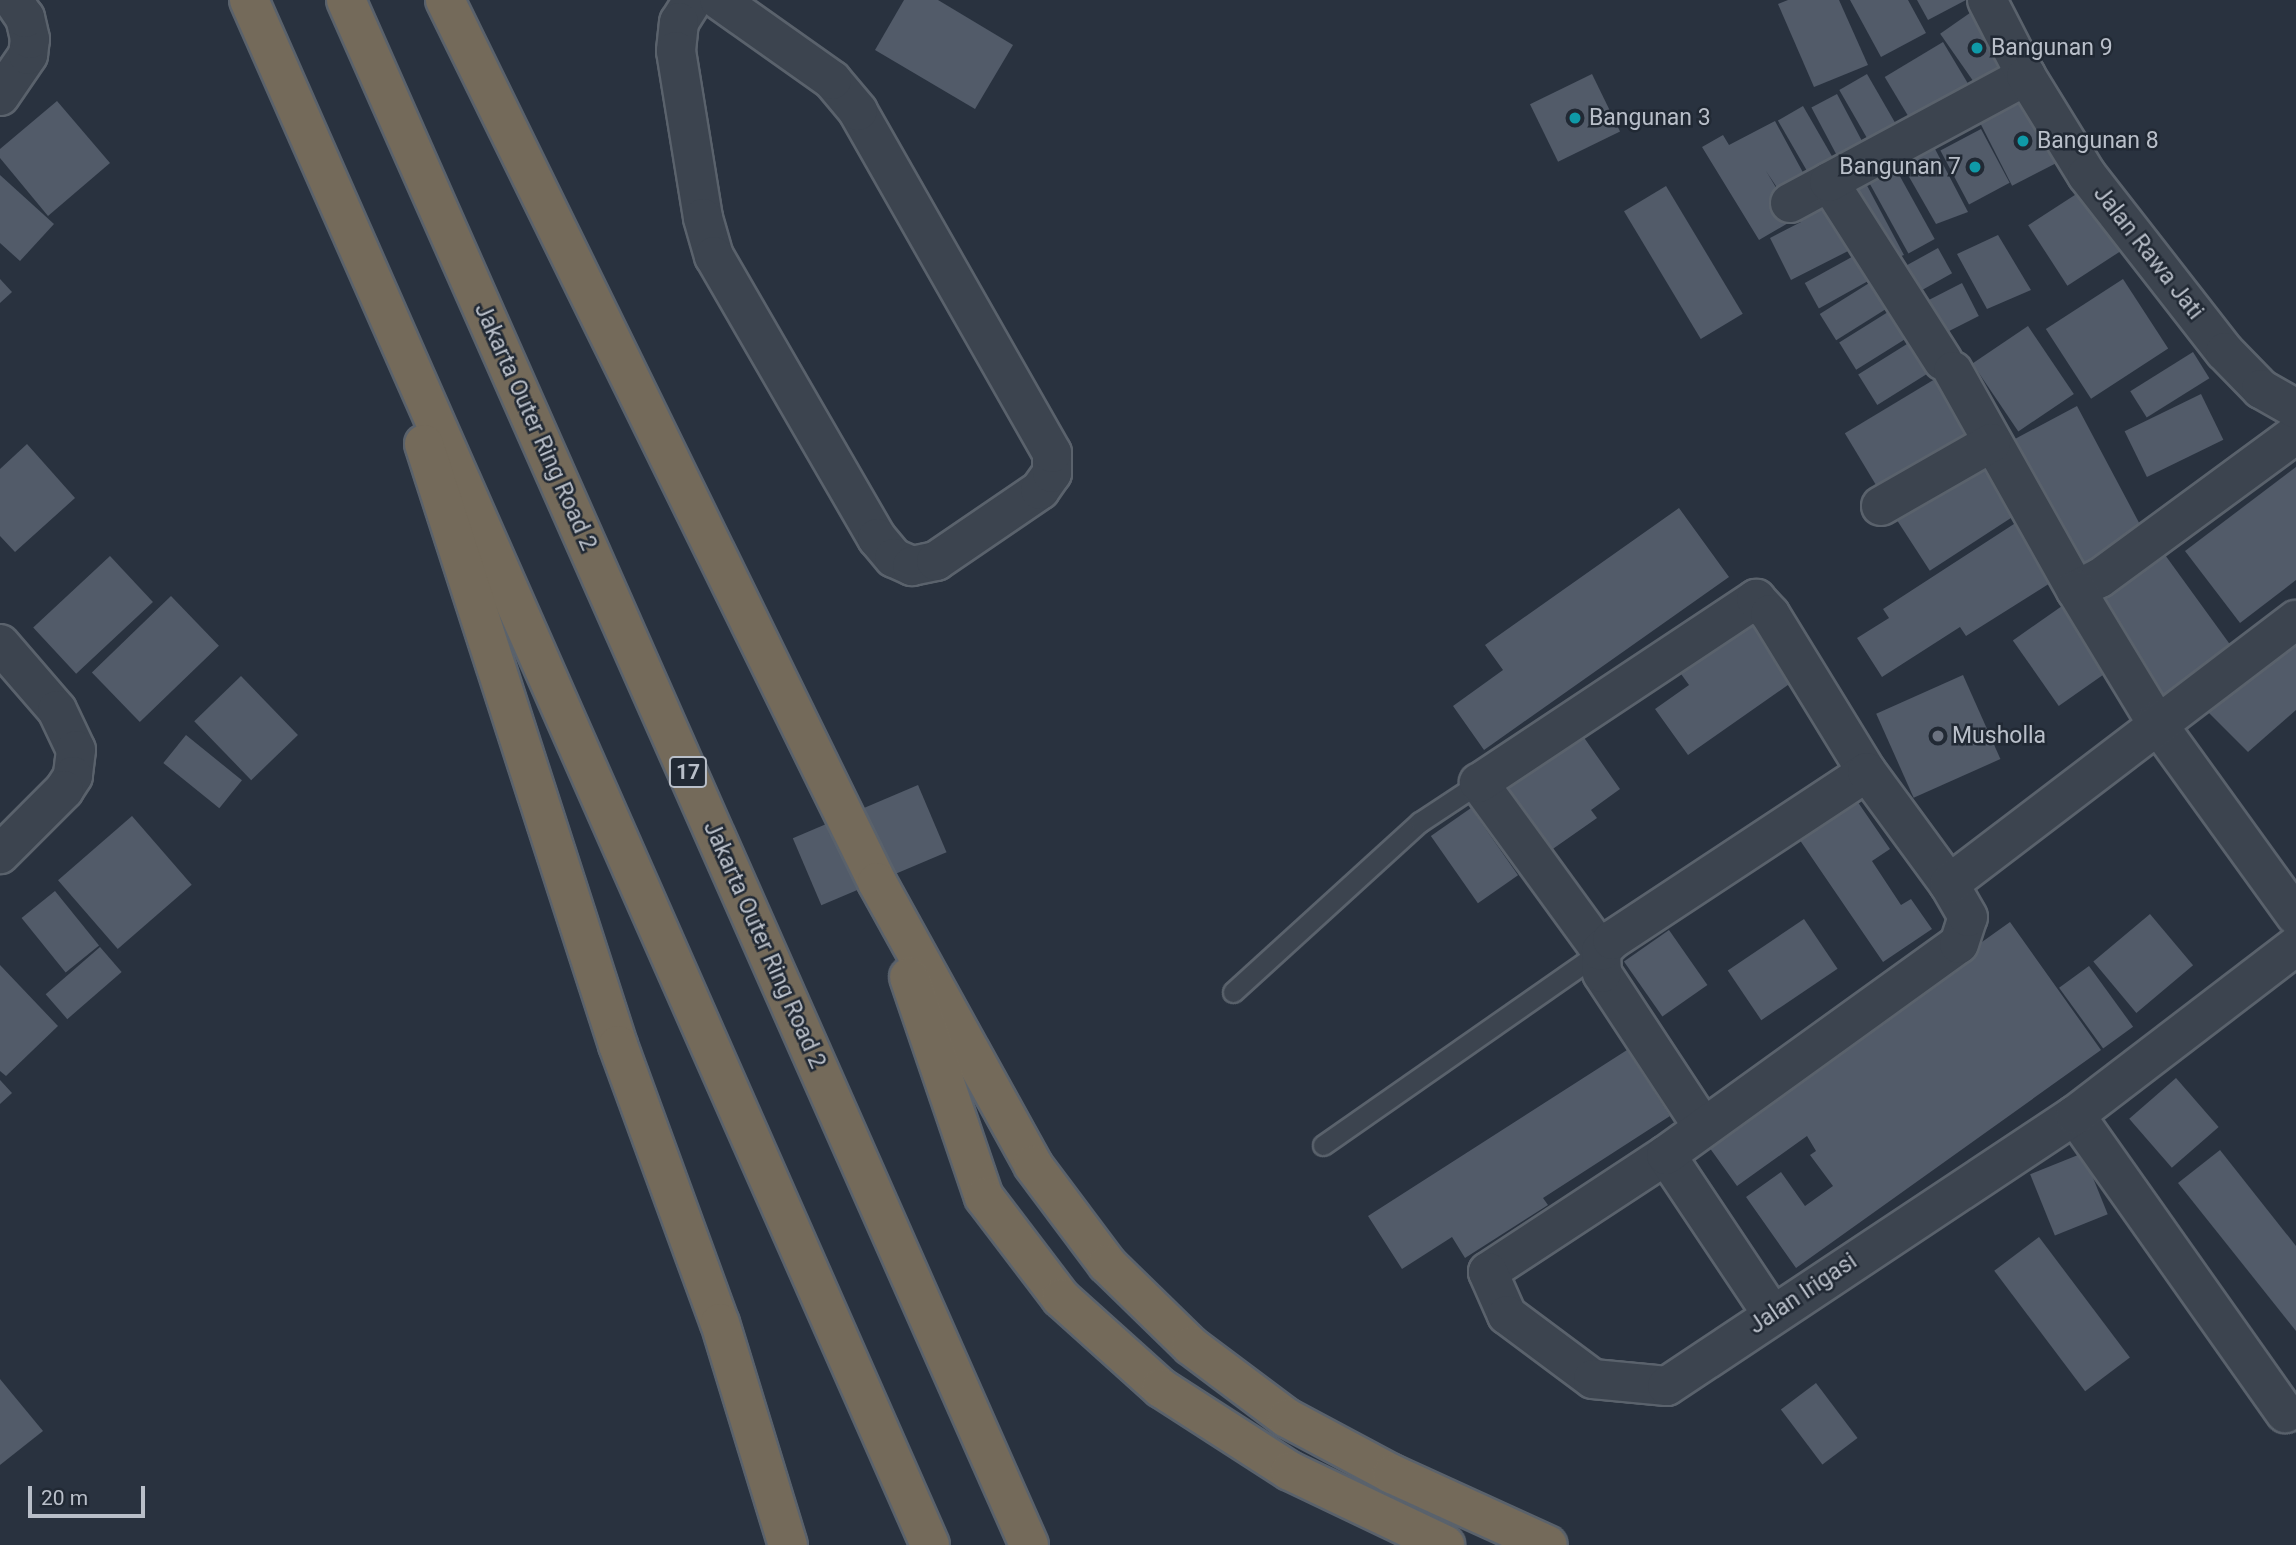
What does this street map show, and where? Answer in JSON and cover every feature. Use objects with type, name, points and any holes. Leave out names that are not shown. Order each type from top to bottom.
[{"type":"highway","points":[[249,0],[358,240],[930,1545]]},
{"type":"highway","name":"Jakarta Outer Ring Road 2","points":[[346,0],[1029,1545]]},
{"type":"highway","points":[[445,0],[877,882],[1033,1165],[1107,1264],[1191,1346],[1287,1418],[1392,1474],[1548,1545]]},
{"type":"highway","points":[[358,240],[618,1045],[720,1323],[788,1545]]},
{"type":"highway","points":[[877,882],[984,1196],[1061,1298],[1161,1388],[1184,1403],[1290,1471],[1445,1545]]},
{"type":"street","points":[[0,96],[28,55],[30,39],[25,18],[13,0]]},
{"type":"street","points":[[693,0],[679,22],[676,51],[703,218],[714,256],[877,538],[894,558],[912,566],[936,561],[1040,491],[1052,473],[1052,453],[858,111],[832,80],[719,0]]},
{"type":"street","name":"Jalan Rawa Jati","points":[[1987,0],[2025,76],[2087,175],[2225,352],[2262,388],[2296,409]]},
{"type":"street","points":[[1790,203],[2025,76]]},
{"type":"street","points":[[1829,182],[1948,366],[2076,590],[2156,722],[2296,916]]},
{"type":"street","points":[[2076,590],[2100,578],[2296,434]]},
{"type":"street","points":[[1881,506],[1991,443]]},
{"type":"street","points":[[1703,1127],[1602,973],[1601,951],[1479,783],[1756,599],[1770,614],[1867,772],[1949,884],[1968,918],[1959,944],[1666,1156],[1772,1314]]},
{"type":"street","points":[[1949,884],[2156,722],[2296,620]]},
{"type":"street","points":[[0,644],[57,710],[76,750],[73,776],[64,790],[0,854]]},
{"type":"street","points":[[1601,951],[1867,772]]},
{"type":"street","name":"Jalan Irigasi","points":[[1666,1156],[1488,1272],[1507,1315],[1593,1379],[1667,1386],[2075,1115],[2296,946]]},
{"type":"street","points":[[2075,1115],[2285,1413]]},
{"type":"lane","points":[[1233,992],[1420,822],[1479,783]]},
{"type":"lane","points":[[1323,1145],[1601,951]]},
{"type":"building","points":[[904,0],[938,0],[1013,45],[975,109],[875,50]]},
{"type":"building","points":[[1788,0],[1839,0],[1868,65],[1814,87],[1778,4]]},
{"type":"building","points":[[1850,0],[1908,0],[1926,33],[1881,57]]},
{"type":"building","points":[[1917,0],[1966,0],[1928,20]]},
{"type":"building","name":"Bangunan 9","points":[[1977,8],[2015,63],[1979,89],[1940,34]]},
{"type":"building","points":[[1943,42],[1975,96],[1917,131],[1885,77]]},
{"type":"building","name":"Bangunan 3","points":[[1592,74],[1620,132],[1558,162],[1530,104]]},
{"type":"building","points":[[1867,74],[1899,129],[1871,145],[1839,90]]},
{"type":"building","points":[[1837,94],[1866,149],[1841,162],[1811,108]]},
{"type":"building","name":"Bangunan 8","points":[[2032,97],[2064,159],[2012,186],[1980,123]]},
{"type":"building","points":[[57,101],[110,163],[48,216],[0,158],[0,149]]},
{"type":"building","points":[[1803,106],[1838,166],[1812,180],[1778,120]]},
{"type":"building","points":[[1775,121],[1806,178],[1780,192],[1766,171],[1795,219],[1759,240],[1702,147],[1723,135],[1729,145]]},
{"type":"building","name":"Bangunan 7","points":[[1981,129],[2010,183],[1969,204],[1940,151]]},
{"type":"building","points":[[1934,147],[1968,212],[1936,224],[1900,161]]},
{"type":"building","points":[[1892,162],[1935,239],[1908,254],[1866,177]]},
{"type":"building","points":[[0,175],[54,224],[20,261],[0,243]]},
{"type":"building","points":[[1863,178],[1904,255],[1885,262],[1841,188]]},
{"type":"building","points":[[1666,186],[1743,314],[1701,339],[1624,211]]},
{"type":"building","points":[[2081,191],[2120,251],[2067,286],[2028,225]]},
{"type":"building","points":[[1828,193],[1856,247],[1791,280],[1770,238],[1801,222],[1795,209]]},
{"type":"building","points":[[1998,235],[2031,290],[1987,309],[1957,254]]},
{"type":"building","points":[[1938,248],[1952,273],[1911,296],[1897,271]]},
{"type":"building","points":[[1859,253],[1873,278],[1819,308],[1805,283]]},
{"type":"building","points":[[0,279],[12,292],[0,303]]},
{"type":"building","points":[[2123,279],[2168,349],[2091,399],[2046,329]]},
{"type":"building","points":[[1874,280],[1890,306],[1836,340],[1820,314]]},
{"type":"building","points":[[1962,283],[1979,316],[1938,337],[1921,304]]},
{"type":"building","points":[[1896,307],[1913,334],[1856,370],[1839,343]]},
{"type":"building","points":[[2028,326],[2074,394],[2018,431],[1972,363]]},
{"type":"building","points":[[1915,339],[1934,370],[1877,405],[1858,375]]},
{"type":"building","points":[[2193,352],[2209,378],[2147,418],[2130,391]]},
{"type":"building","points":[[1940,376],[1981,445],[1886,502],[1845,433]]},
{"type":"building","points":[[2201,394],[2223,440],[2147,477],[2125,431]]},
{"type":"building","points":[[2077,406],[2145,533],[2080,567],[2013,440]]},
{"type":"building","points":[[27,444],[75,498],[15,552],[0,536],[0,469]]},
{"type":"building","points":[[1980,457],[2017,514],[1930,571],[1893,514]]},
{"type":"building","points":[[2296,467],[2296,580],[2240,623],[2185,551]]},
{"type":"building","points":[[1679,508],[1729,577],[1484,750],[1453,706],[1503,670],[1485,645]]},
{"type":"building","points":[[2017,522],[2055,580],[1966,636],[1960,627],[1882,677],[1857,638],[1889,618],[1883,609]]},
{"type":"building","points":[[2160,548],[2233,649],[2166,698],[2093,597]]},
{"type":"building","points":[[110,556],[153,602],[76,674],[33,628]]},
{"type":"building","points":[[171,596],[219,646],[140,722],[92,672]]},
{"type":"building","points":[[2062,606],[2108,672],[2059,706],[2013,640]]},
{"type":"building","points":[[1745,609],[1795,680],[1688,755],[1655,709],[1689,685],[1676,667]]},
{"type":"building","points":[[2296,644],[2296,710],[2248,752],[2208,712]]},
{"type":"building","name":"Musholla","points":[[1963,675],[2000,759],[1914,798],[1876,714]]},
{"type":"building","points":[[241,676],[298,735],[251,780],[194,721]]},
{"type":"building","points":[[1578,729],[1620,789],[1591,810],[1597,818],[1547,853],[1499,785]]},
{"type":"building","points":[[186,735],[242,780],[219,808],[163,763]]},
{"type":"building","points":[[918,785],[947,852],[821,905],[793,838]]},
{"type":"building","points":[[1853,795],[1890,849],[1872,861],[1901,905],[1911,899],[1932,929],[1883,962],[1795,833]]},
{"type":"building","points":[[1471,808],[1518,875],[1478,903],[1431,836]]},
{"type":"building","points":[[132,816],[192,885],[118,949],[58,880]]},
{"type":"building","points":[[55,891],[99,945],[66,972],[22,918]]},
{"type":"building","points":[[2150,914],[2193,965],[2136,1013],[2093,962]]},
{"type":"building","points":[[1804,919],[1838,969],[1761,1020],[1728,970]]},
{"type":"building","points":[[2010,922],[2101,1050],[1796,1268],[1746,1197],[1781,1172],[1805,1206],[1833,1186],[1810,1155],[1816,1151],[1807,1136],[1737,1186],[1704,1140]]},
{"type":"building","points":[[1669,930],[1707,985],[1662,1016],[1624,962]]},
{"type":"building","points":[[100,947],[122,972],[67,1019],[46,994]]},
{"type":"building","points":[[0,965],[58,1026],[6,1076],[0,1071]]},
{"type":"building","points":[[2089,966],[2133,1027],[2103,1048],[2059,988]]},
{"type":"building","points":[[1627,1050],[1670,1116],[1543,1198],[1548,1205],[1465,1258],[1452,1237],[1402,1269],[1368,1216]]},
{"type":"building","points":[[2176,1078],[2219,1127],[2172,1168],[2129,1119]]},
{"type":"building","points":[[0,1080],[12,1093],[0,1104]]},
{"type":"building","points":[[2220,1150],[2296,1246],[2296,1331],[2178,1183]]},
{"type":"building","points":[[2083,1153],[2108,1214],[2055,1236],[2030,1174]]},
{"type":"building","points":[[2039,1237],[2130,1358],[2085,1391],[1994,1271]]},
{"type":"building","points":[[0,1379],[43,1431],[0,1465]]},
{"type":"building","points":[[1816,1383],[1858,1438],[1822,1465],[1781,1409]]},
{"type":"place","name":"Bangunan 9","points":[[1977,48]]},
{"type":"place","name":"Bangunan 3","points":[[1575,118]]},
{"type":"place","name":"Bangunan 8","points":[[2023,141]]},
{"type":"place","name":"Bangunan 7","points":[[1975,167]]},
{"type":"place","name":"Musholla","points":[[1938,736]]}]
